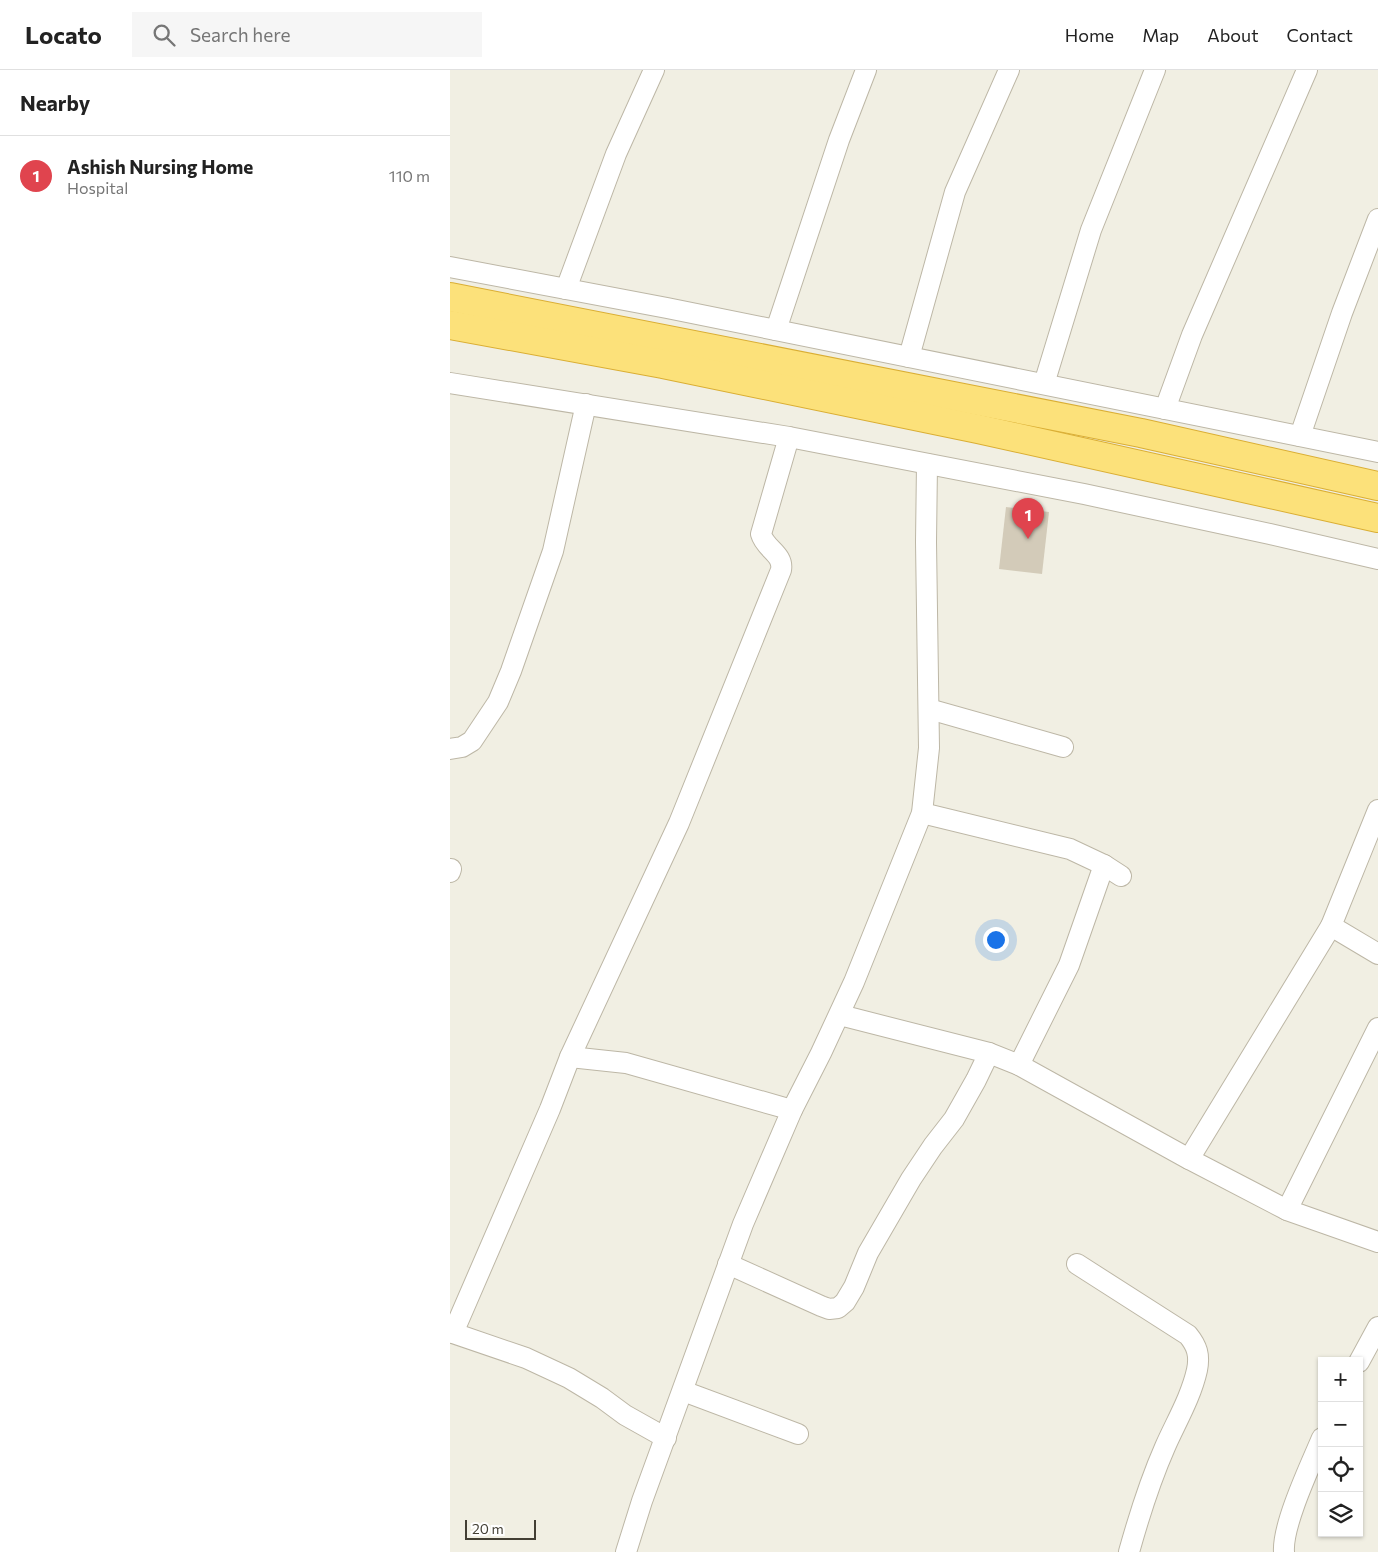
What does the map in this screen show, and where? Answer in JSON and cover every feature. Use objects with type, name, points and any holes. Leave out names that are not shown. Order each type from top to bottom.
[{"type":"highway","points":[[450,297],[1141,433],[1378,486]]},
{"type":"highway","points":[[450,325],[663,364],[978,429],[1378,518]]},
{"type":"street","points":[[566,289],[616,154],[654,70]]},
{"type":"street","points":[[776,330],[839,140],[866,70]]},
{"type":"street","points":[[909,357],[955,192],[1009,70]]},
{"type":"street","points":[[1044,384],[1091,230],[1156,70]]},
{"type":"street","points":[[1165,409],[1192,335],[1307,70]]},
{"type":"street","points":[[1300,436],[1342,313],[1378,219]]},
{"type":"street","points":[[450,267],[776,330],[1378,452]]},
{"type":"street","points":[[450,383],[789,437],[1084,494],[1378,559]]},
{"type":"street","points":[[450,749],[462,747],[472,742],[498,702],[511,671],[553,550],[586,404]]},
{"type":"street","points":[[666,1438],[625,1416],[602,1398],[570,1378],[526,1358],[452,1332],[550,1109],[570,1057],[679,823],[782,570],[780,558],[765,543],[761,534],[789,437]]},
{"type":"street","points":[[626,1552],[728,1264],[759,1184],[792,1110],[840,1015],[922,813],[929,748],[926,542],[928,464]]},
{"type":"street","points":[[929,710],[1063,747]]},
{"type":"street","points":[[1189,1159],[1331,926],[1378,810]]},
{"type":"street","points":[[922,813],[1070,849],[1104,865],[1121,876]]},
{"type":"street","points":[[1019,1065],[1069,965],[1104,865]]},
{"type":"street","points":[[1331,926],[1378,954]]},
{"type":"street","points":[[840,1015],[990,1053],[1019,1065],[1189,1159],[1287,1210],[1378,1242]]},
{"type":"street","points":[[1287,1210],[1378,1028]]},
{"type":"street","points":[[728,1264],[821,1306],[829,1309],[838,1308],[845,1302],[854,1287],[868,1253],[910,1179],[954,1119],[990,1053]]},
{"type":"street","points":[[570,1057],[626,1063],[792,1110]]},
{"type":"street","points":[[1077,1264],[1188,1335],[1198,1350],[1197,1370],[1183,1409],[1150,1485],[1129,1552]]},
{"type":"street","points":[[1362,1357],[1378,1328]]},
{"type":"street","points":[[683,1390],[798,1434]]},
{"type":"street","points":[[1284,1552],[1283,1546],[1290,1520],[1318,1447]]},
{"type":"building","points":[[1006,507],[1049,512],[1042,574],[999,569]]},
{"type":"place","name":"Ashish Nursing Home","points":[[1028,539]]}]
